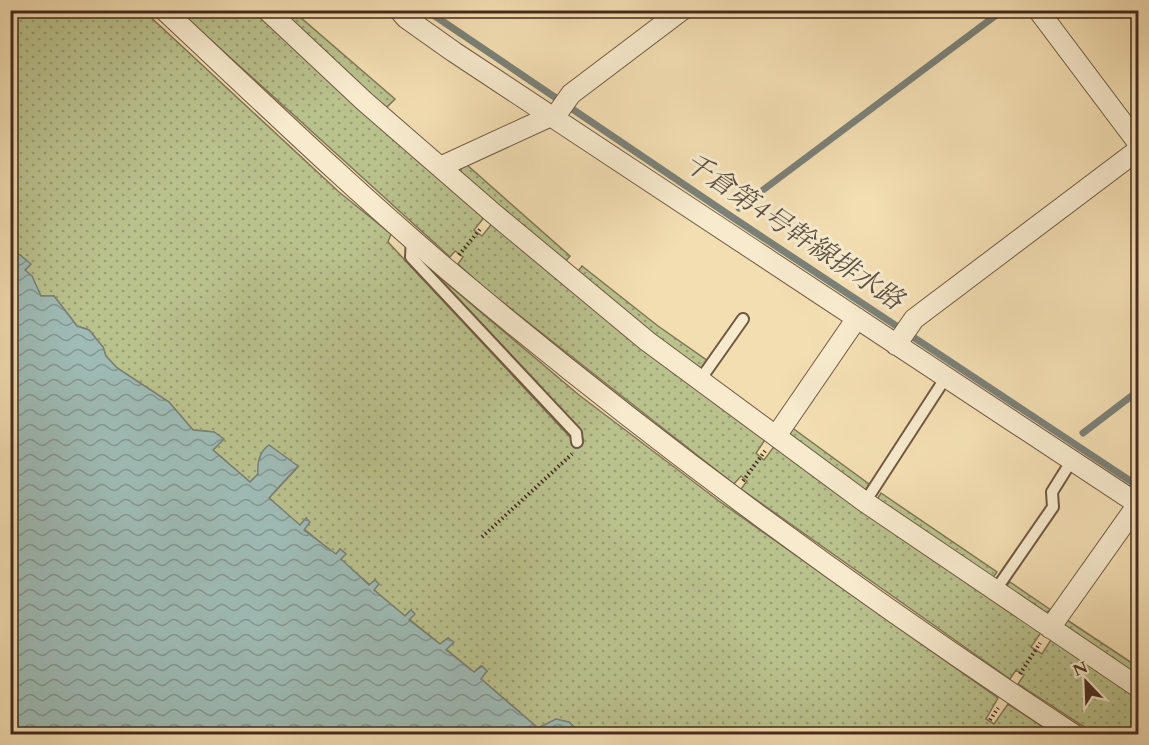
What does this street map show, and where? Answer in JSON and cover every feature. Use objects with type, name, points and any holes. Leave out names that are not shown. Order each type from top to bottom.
[{"type":"street","points":[[164,10],[447,269],[590,386],[732,496],[1073,735]]},
{"type":"street","points":[[267,10],[440,167],[647,341],[865,502],[1138,687]]},
{"type":"street","points":[[399,10],[406,18],[454,52],[558,111],[856,318],[903,334],[946,377],[1138,504],[1050,628]]},
{"type":"street","points":[[440,167],[558,111],[682,10]]},
{"type":"street","points":[[1038,10],[1138,143]]},
{"type":"street","points":[[903,334],[914,318],[1138,150]]},
{"type":"street","points":[[776,436],[856,318]]},
{"type":"lane","points":[[412,238],[411,257],[576,434],[577,442]]},
{"type":"lane","points":[[700,380],[743,319]]},
{"type":"lane","points":[[865,502],[946,377]]},
{"type":"lane","points":[[995,591],[1053,507],[1052,492],[1072,460]]},
{"type":"path","points":[[460,254],[478,232]]},
{"type":"path","points":[[482,537],[573,453],[577,442]]},
{"type":"path","points":[[744,479],[761,457]]},
{"type":"path","points":[[1020,673],[1035,650]]},
{"type":"green space","points":[[10,11],[144,11],[339,192],[391,234],[388,242],[570,437],[583,439],[577,428],[430,269],[579,395],[719,501],[998,698],[986,719],[994,724],[1008,704],[1054,734],[581,734],[569,722],[538,728],[480,678],[487,671],[481,666],[474,672],[446,649],[453,643],[448,638],[440,644],[409,619],[411,610],[405,616],[374,590],[375,580],[370,585],[340,559],[345,553],[340,549],[336,555],[304,529],[306,519],[300,526],[269,498],[298,467],[258,474],[250,482],[213,450],[223,439],[214,432],[193,430],[169,402],[117,368],[89,330],[77,326],[54,296],[41,296],[25,270],[30,265],[20,255],[11,253]]},
{"type":"green space","points":[[179,11],[258,11],[486,215],[474,230],[482,236],[494,221],[767,437],[756,453],[764,460],[776,444],[1042,631],[1031,647],[1042,654],[1052,638],[1138,697],[1138,734],[1095,734],[1018,684],[1024,675],[1016,670],[1010,679],[741,489],[747,481],[741,476],[734,484],[483,287],[458,264],[463,257],[455,251],[450,257]]},
{"type":"green space","points":[[276,11],[293,11],[395,99],[385,109]]},
{"type":"green space","points":[[466,164],[570,256],[564,263],[461,179],[461,169]]},
{"type":"green space","points":[[582,266],[658,326],[708,361],[700,371],[576,274]]},
{"type":"green space","points":[[787,424],[869,484],[866,490],[861,491],[787,438]]},
{"type":"green space","points":[[881,493],[997,572],[990,582],[876,501]]},
{"type":"green space","points":[[1010,582],[1051,610],[1040,615],[1005,588]]},
{"type":"green space","points":[[1064,618],[1138,667],[1138,679],[1064,630]]},
{"type":"water","points":[[10,253],[20,255],[31,264],[25,270],[32,276],[41,296],[54,296],[77,326],[89,330],[117,368],[169,402],[193,430],[214,432],[224,439],[213,450],[250,482],[258,474],[259,458],[269,445],[298,466],[269,498],[300,525],[306,518],[310,522],[304,530],[336,554],[340,549],[346,554],[341,559],[369,585],[375,580],[379,584],[374,590],[405,616],[411,610],[415,614],[409,620],[440,644],[448,638],[454,642],[446,650],[474,672],[482,666],[487,671],[481,679],[538,728],[556,719],[569,722],[581,734],[11,734]]},
{"type":"waterway","name":"千倉第4号幹線排水路","points":[[426,10],[732,217],[1138,486]]},
{"type":"waterway","points":[[739,208],[1003,10]]},
{"type":"waterway","points":[[1083,433],[1138,391]]}]
